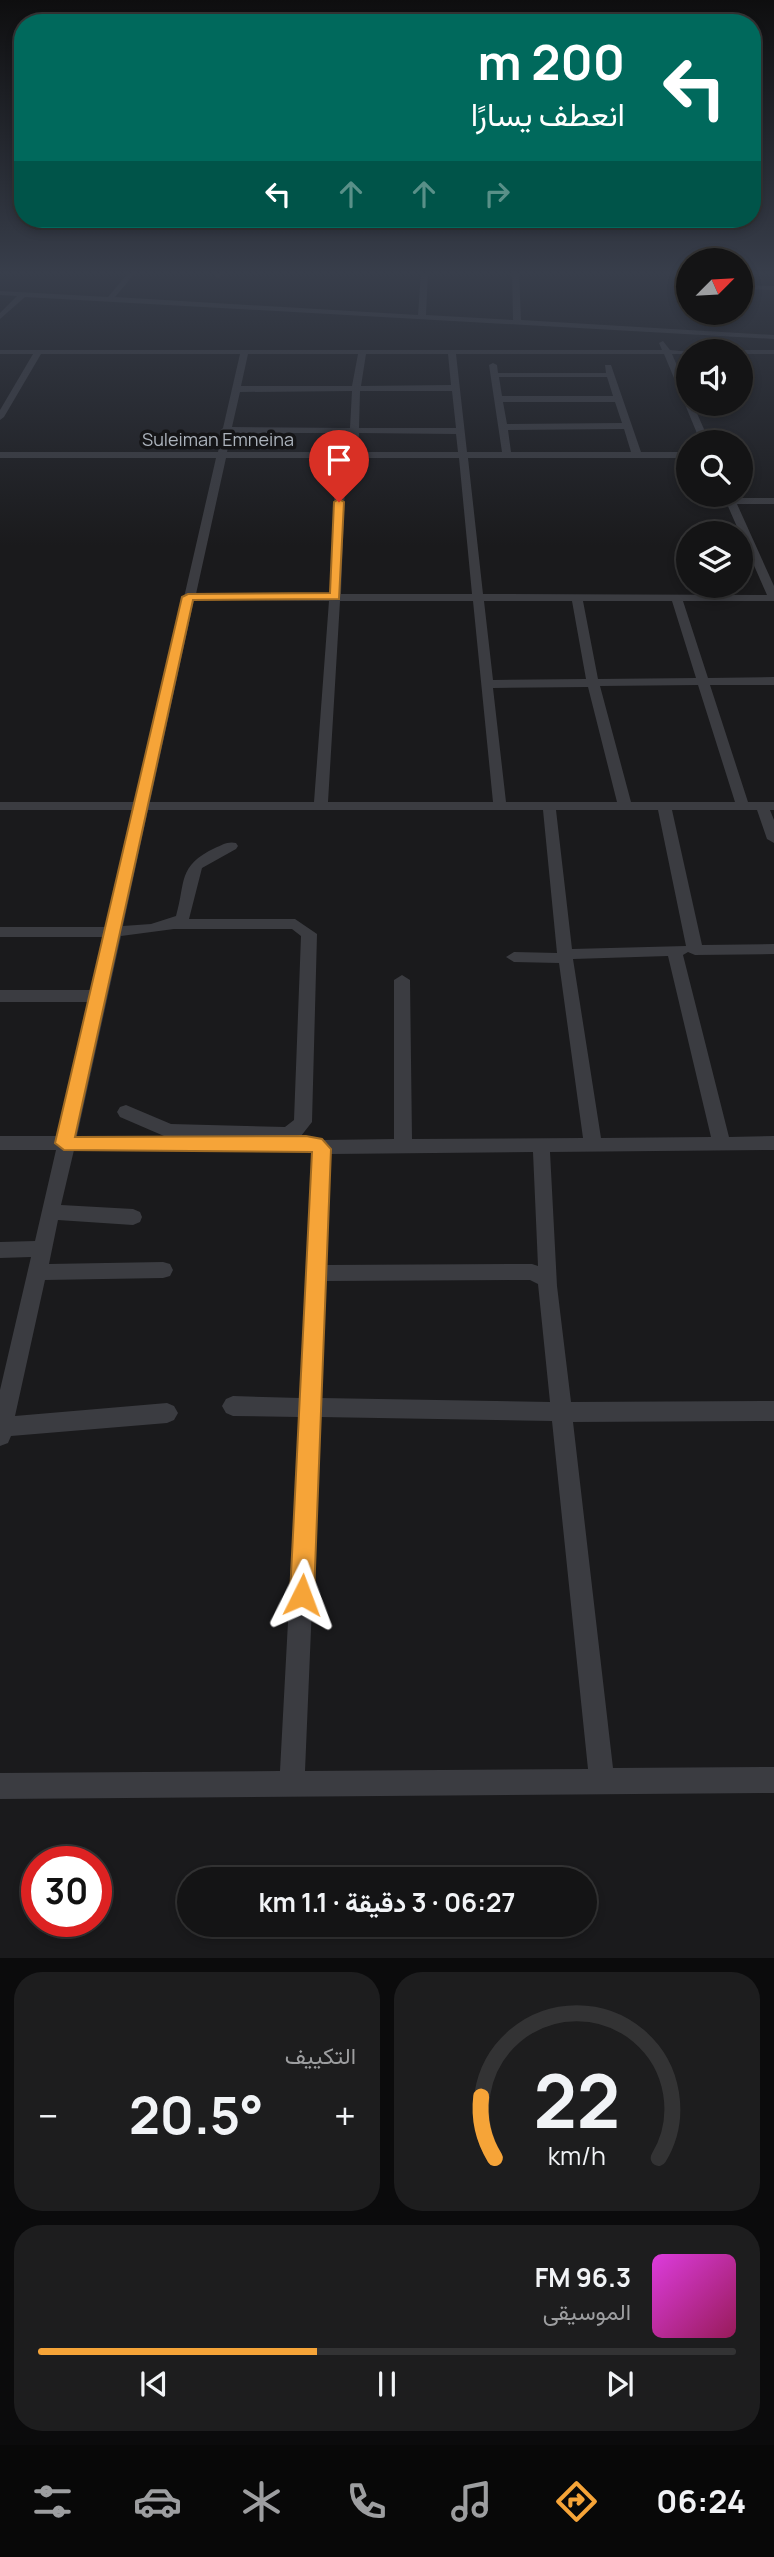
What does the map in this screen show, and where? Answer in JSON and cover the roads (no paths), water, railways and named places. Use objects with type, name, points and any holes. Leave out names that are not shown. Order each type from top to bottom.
[{"type":"street","points":[[0,417],[31,363]]},
{"type":"street","points":[[167,1413],[1,1432],[140,806],[242,363]]},
{"type":"street","points":[[321,806],[347,456],[353,430],[360,363]]},
{"type":"street","points":[[453,363],[500,807]]},
{"type":"street","points":[[493,363],[507,455]]},
{"type":"street","points":[[607,363],[637,455]]},
{"type":"street","points":[[495,375],[611,376]]},
{"type":"street","points":[[236,389],[456,388]]},
{"type":"street","points":[[498,399],[619,399]]},
{"type":"street","points":[[503,427],[629,426]]},
{"type":"street","points":[[225,430],[459,431]]},
{"type":"street","name":"Suleiman Emneina","points":[[0,455],[676,454]]},
{"type":"street","points":[[753,500],[774,501]]},
{"type":"street","points":[[733,507],[774,598],[753,598]]},
{"type":"street","points":[[188,597],[676,597]]},
{"type":"street","points":[[577,597],[593,682],[625,806]]},
{"type":"street","points":[[676,598],[743,807]]},
{"type":"street","points":[[488,684],[774,681]]},
{"type":"street","points":[[0,806],[768,806],[774,838]]},
{"type":"street","points":[[664,806],[695,950]]},
{"type":"street","points":[[549,807],[565,956],[593,1143]]},
{"type":"street","points":[[174,924],[185,913],[190,872],[194,866],[231,846]]},
{"type":"street","points":[[0,932],[112,931],[174,924],[295,924],[309,934],[303,1122],[294,1132],[285,1134],[169,1130],[126,1112]]},
{"type":"street","points":[[514,957],[774,949]]},
{"type":"street","points":[[674,950],[722,1144]]},
{"type":"street","points":[[402,980],[403,1147]]},
{"type":"street","points":[[0,996],[98,996]]},
{"type":"street","points":[[0,1143],[306,1143],[320,1147],[403,1147],[774,1143]]},
{"type":"street","points":[[541,1144],[549,1283],[602,1782]]},
{"type":"street","points":[[292,1784],[323,1156],[320,1147]]},
{"type":"street","points":[[50,1212],[133,1217]]},
{"type":"street","points":[[0,1250],[41,1249]]},
{"type":"street","points":[[36,1272],[163,1270]]},
{"type":"street","points":[[317,1273],[532,1272],[541,1274],[549,1283]]},
{"type":"street","points":[[233,1406],[563,1412],[774,1411]]},
{"type":"street","points":[[0,1786],[774,1780]]}]
